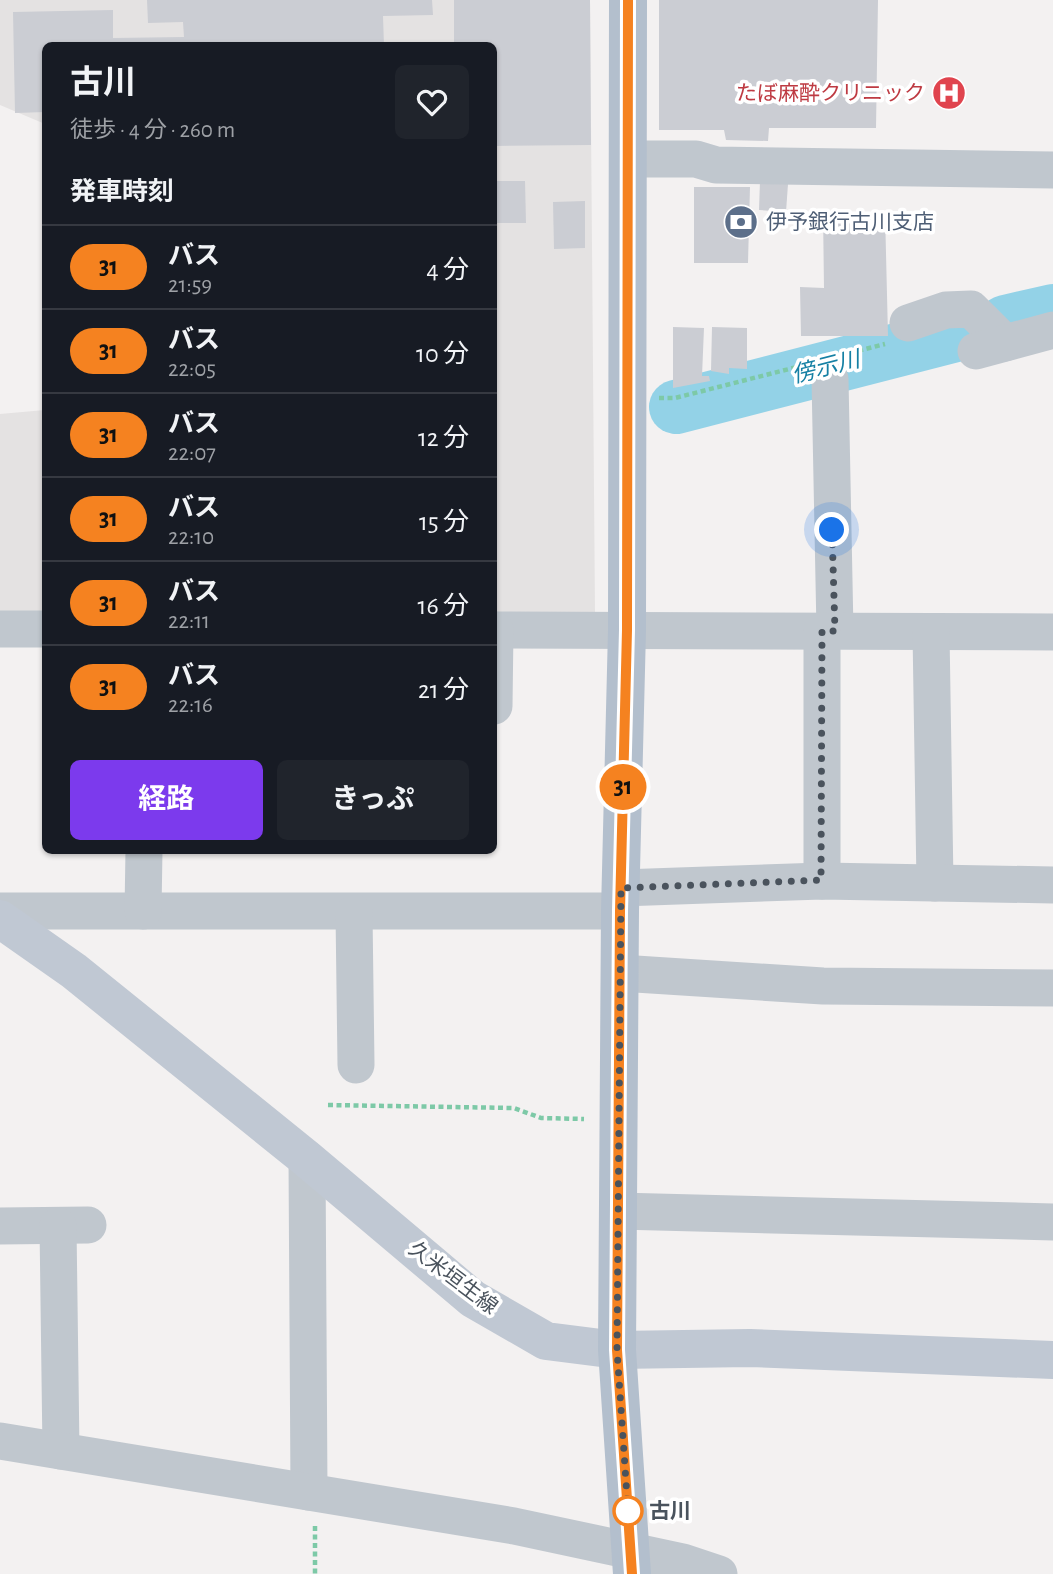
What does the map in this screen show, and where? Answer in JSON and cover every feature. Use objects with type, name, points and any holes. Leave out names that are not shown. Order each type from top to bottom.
[{"type":"main road","points":[[628,0],[627,630],[620,899],[617,1350],[631,1562]]},
{"type":"main road","name":"久米垣生線","points":[[0,919],[74,971],[307,1159],[473,1300],[546,1341],[617,1350],[750,1348],[1053,1360]]},
{"type":"street","points":[[628,159],[696,159],[716,165],[1053,170]]},
{"type":"street","points":[[908,323],[946,310],[971,309],[990,346],[1053,330]]},
{"type":"street","points":[[821,880],[828,631],[830,379]]},
{"type":"street","points":[[0,629],[42,629]]},
{"type":"street","points":[[497,630],[1053,632]]},
{"type":"street","points":[[931,632],[935,883]]},
{"type":"street","points":[[144,854],[144,911]]},
{"type":"street","points":[[0,911],[354,913],[620,899],[821,880],[1053,885]]},
{"type":"street","points":[[354,913],[356,1065]]},
{"type":"street","points":[[620,973],[823,986],[1053,988]]},
{"type":"street","points":[[307,1159],[312,1493]]},
{"type":"street","points":[[618,1211],[1053,1222]]},
{"type":"street","points":[[0,1226],[73,1226],[61,1451]]},
{"type":"street","points":[[0,1441],[514,1526],[631,1562],[719,1574]]},
{"type":"path","points":[[328,1105],[514,1108],[541,1118],[619,1119]]},
{"type":"path","points":[[312,1493],[315,1574]]},
{"type":"shaded area","points":[[0,0],[590,0],[595,612],[497,612],[497,42],[42,42],[42,123],[0,105]]},
{"type":"shaded area","points":[[42,410],[42,613],[0,614],[0,414]]},
{"type":"building","points":[[147,0],[432,0],[433,15],[383,16],[384,42],[42,42],[42,112],[15,113],[13,12],[113,10],[113,38],[184,37],[183,22],[148,23]]},
{"type":"building","points":[[454,0],[590,0],[591,145],[497,146],[497,42],[454,42]]},
{"type":"building","points":[[659,0],[878,0],[876,128],[769,128],[768,141],[726,140],[724,130],[659,130]]},
{"type":"building","points":[[497,181],[525,181],[526,223],[497,223]]},
{"type":"building","points":[[760,181],[788,184],[786,212],[759,210]]},
{"type":"building","points":[[694,187],[750,187],[748,263],[694,263]]},
{"type":"building","points":[[585,201],[585,248],[554,249],[553,202]]},
{"type":"building","points":[[823,212],[885,212],[888,336],[801,336],[800,287],[824,288]]},
{"type":"building","points":[[673,327],[704,328],[702,376],[709,376],[710,381],[673,388]]},
{"type":"building","points":[[712,327],[747,328],[747,369],[729,368],[729,374],[711,371]]},
{"type":"waterway","name":"傍示川","points":[[1005,322],[1053,311]]},
{"type":"waterway","name":"傍示川","points":[[676,407],[975,330]]},
{"type":"bus line","name":"31","points":[[628,0],[627,630],[620,911],[617,1350],[632,1574]]},
{"type":"place","name":"たぼ麻酔クリニック","points":[[949,93]]},
{"type":"place","name":"伊予銀行古川支店","points":[[741,222]]},
{"type":"place","name":"古川","points":[[628,1511]]},
{"type":"route","points":[[628,1511],[617,1350],[621,888],[821,880],[822,631],[835,631],[832,530]]}]
